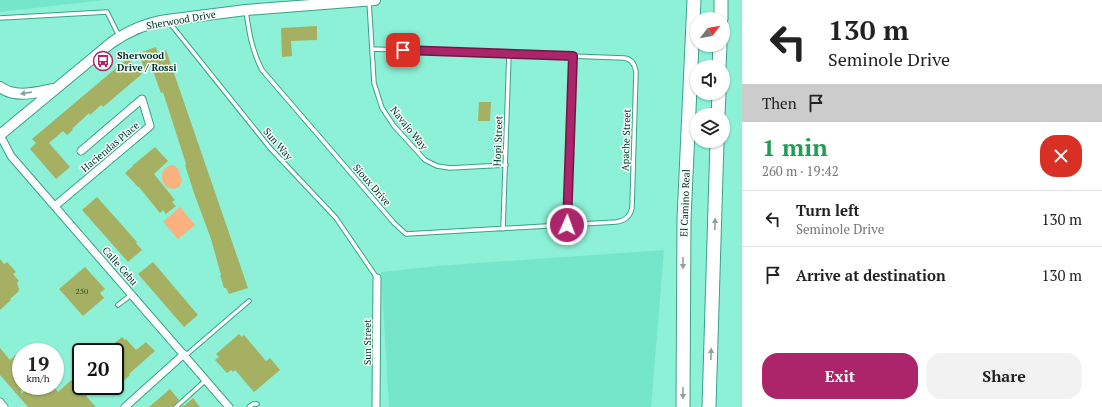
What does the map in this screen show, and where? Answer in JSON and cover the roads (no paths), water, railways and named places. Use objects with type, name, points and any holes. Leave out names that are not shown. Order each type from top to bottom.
[{"type":"highway","points":[[684,219],[686,0]]},
{"type":"highway","name":"El Camino Real","points":[[683,407],[684,219],[694,0]]},
{"type":"highway","points":[[721,0],[721,12]]},
{"type":"highway","points":[[709,407],[717,148]]},
{"type":"main road","name":"Sherwood Drive","points":[[0,135],[87,61],[119,37],[140,27],[154,22],[246,10],[375,0]]},
{"type":"main road","points":[[0,87],[4,90],[19,94],[54,89]]},
{"type":"street","name":"Haciendas Place","points":[[55,206],[150,126],[142,99],[81,150]]},
{"type":"street","name":"Calle Cebu","points":[[0,135],[11,156],[229,407]]},
{"type":"street","name":"Sun Street","points":[[376,407],[377,278]]},
{"type":"street","points":[[125,407],[184,355]]},
{"type":"street","points":[[0,402],[4,407]]},
{"type":"lane","name":"Navajo Way","points":[[369,0],[374,84],[382,108],[394,126],[425,160],[437,166],[443,168],[506,165]]},
{"type":"lane","name":"Sioux Drive","points":[[246,10],[252,46],[262,70],[403,232],[408,234],[567,225]]},
{"type":"lane","points":[[0,18],[107,12],[119,37]]},
{"type":"lane","name":"Sun Way","points":[[167,20],[270,148],[336,218],[377,278]]},
{"type":"lane","points":[[372,49],[573,56],[567,225]]},
{"type":"lane","name":"Hopi Street","points":[[503,229],[509,53]]},
{"type":"lane","name":"Apache Street","points":[[567,225],[622,221],[629,216],[631,212],[632,193],[635,64],[630,59],[624,58],[573,56]]},
{"type":"lane","points":[[118,305],[132,294]]},
{"type":"lane","points":[[184,355],[248,302]]},
{"type":"lane","points":[[176,407],[206,380]]},
{"type":"lane","points":[[249,407],[253,404],[257,404]]},
{"type":"place","name":"Sherwood Drive / Rossi","points":[[103,61]]}]
